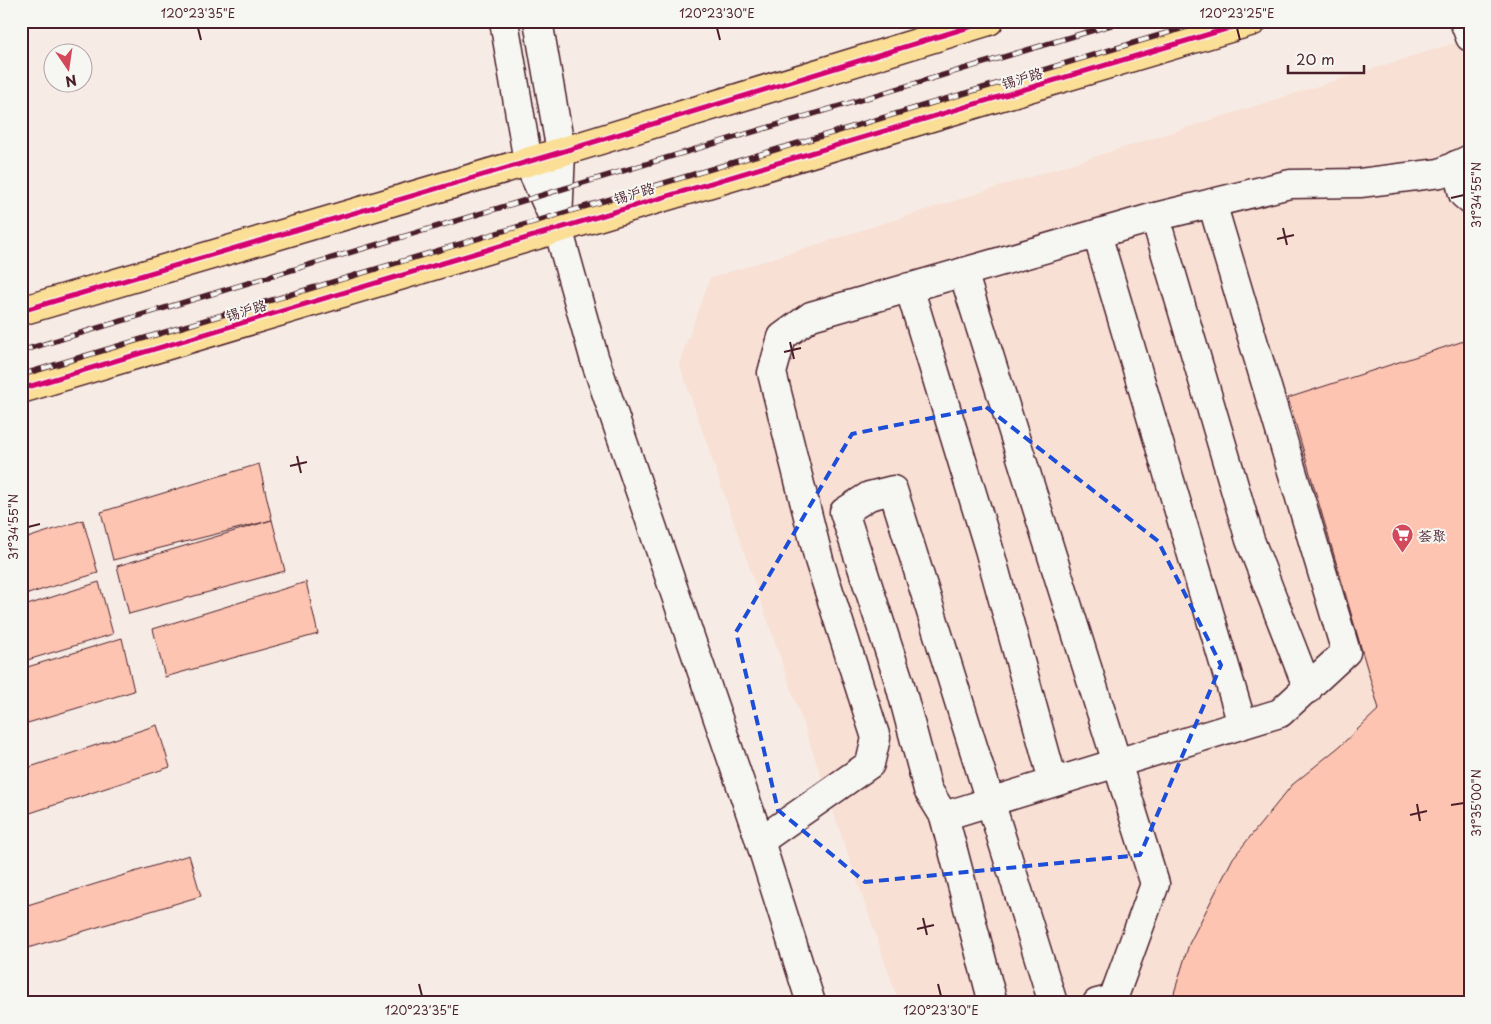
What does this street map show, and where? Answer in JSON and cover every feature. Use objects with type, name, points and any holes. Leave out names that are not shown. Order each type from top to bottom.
[{"type":"main road","points":[[21,311],[528,162],[989,21]]},
{"type":"main road","name":"锡沪路","points":[[21,389],[1253,21]]},
{"type":"street","points":[[504,21],[528,162],[558,228],[594,357],[760,841],[812,1003]]},
{"type":"street","points":[[538,21],[561,152],[558,228]]},
{"type":"street","points":[[1464,21],[1470,37]]},
{"type":"street","points":[[760,841],[870,764],[876,738],[819,560],[772,373],[782,337],[811,316],[1155,217],[1290,184],[1360,183],[1440,173],[1463,162],[1463,194],[1470,200]]},
{"type":"street","points":[[944,816],[1053,781],[1280,713],[1346,652],[1212,203]]},
{"type":"street","points":[[1155,217],[1250,540],[1308,689]]},
{"type":"street","points":[[1097,234],[1242,724]]},
{"type":"street","points":[[963,272],[1155,884],[1113,999],[1097,1003]]},
{"type":"street","points":[[909,288],[989,549],[1053,781]]},
{"type":"street","points":[[993,1003],[944,816],[928,790],[899,681],[844,512],[869,496],[894,490],[1053,1003]]},
{"type":"highlighted area","points":[[986,407],[1158,541],[1221,665],[1140,855],[865,882],[778,810],[736,632],[852,434]]},
{"type":"shaded area","points":[[1470,38],[1470,1003],[899,1003],[679,363],[710,278]]},
{"type":"building","name":"荟聚","points":[[1470,339],[1470,1003],[1171,1003],[1189,944],[1233,858],[1292,785],[1340,746],[1379,709],[1288,398]]},
{"type":"building","points":[[259,464],[272,520],[113,560],[101,512]]},
{"type":"building","points":[[83,520],[98,573],[21,596],[21,540]]},
{"type":"building","points":[[272,520],[285,571],[129,614],[117,566]]},
{"type":"building","points":[[99,582],[113,634],[21,662],[21,607]]},
{"type":"building","points":[[306,582],[318,634],[165,677],[153,629]]},
{"type":"building","points":[[122,638],[134,691],[21,725],[21,669]]},
{"type":"building","points":[[157,725],[170,767],[21,816],[21,770]]},
{"type":"building","points":[[189,855],[201,896],[21,950],[21,907]]},
{"type":"railway","points":[[21,351],[1124,21]]},
{"type":"railway","points":[[21,375],[1207,21]]},
{"type":"cycle path","points":[[21,311],[561,152],[989,21]]},
{"type":"cycle path","points":[[21,389],[1253,21]]},
{"type":"place","name":"荟聚","points":[[1402,554]]}]
